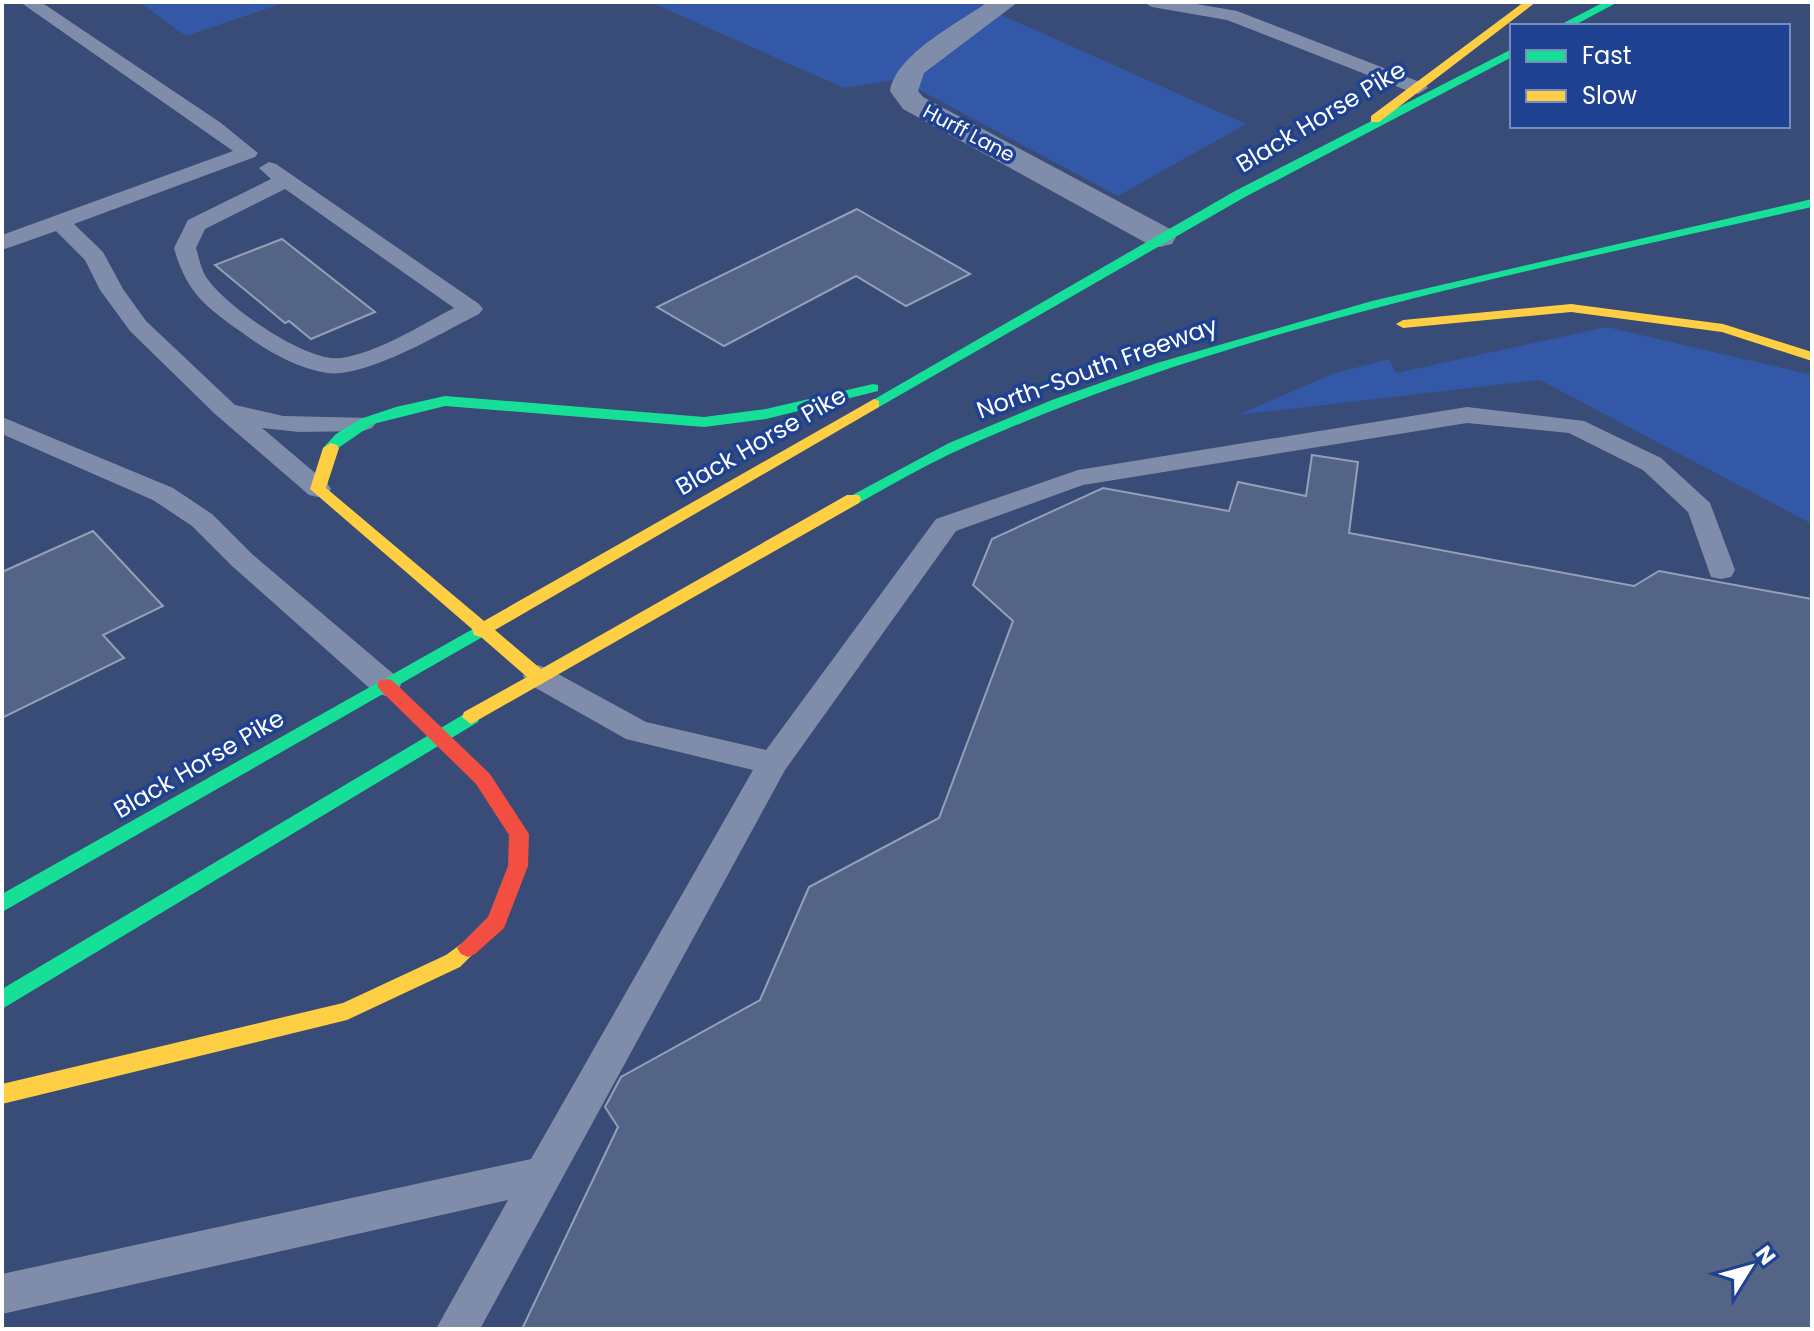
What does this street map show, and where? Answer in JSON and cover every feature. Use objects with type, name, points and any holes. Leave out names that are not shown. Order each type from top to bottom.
[{"type":"main road","name":"Black Horse Pike","points":[[2,904],[486,629],[1160,237],[1375,119],[1531,2]]},
{"type":"main road","points":[[1568,24],[1613,2]]},
{"type":"main road","points":[[1375,119],[1510,53]]},
{"type":"main road","name":"North-South Freeway","points":[[538,676],[796,529],[954,446],[1110,384],[1207,351],[1429,293],[1812,203]]},
{"type":"main road","points":[[1379,327],[1571,308],[1723,328],[1783,345],[1812,357]]},
{"type":"main road","points":[[1207,351],[1347,331]]},
{"type":"main road","points":[[2,1000],[538,676],[318,489],[332,447],[363,423],[410,405],[445,401],[704,422],[766,414],[922,376]]},
{"type":"main road","points":[[2,1094],[347,1011],[453,961],[497,922],[518,866],[519,834],[483,779],[386,685]]},
{"type":"street","name":"Hurff Lane","points":[[1005,2],[914,67],[906,78],[904,91],[913,103],[1160,237]]},
{"type":"lane","points":[[29,2],[214,127],[471,309],[359,360],[330,366],[306,359],[273,342],[224,310],[194,277],[185,248],[196,225],[286,180]]},
{"type":"lane","points":[[1152,2],[1231,15],[1418,88]]},
{"type":"lane","points":[[2,243],[248,153]]},
{"type":"lane","points":[[59,221],[95,257],[112,290],[138,326],[224,409],[318,489]]},
{"type":"lane","points":[[224,409],[262,423],[304,427],[363,423]]},
{"type":"lane","points":[[457,1329],[773,763],[946,525],[1078,478],[1467,415],[1575,426],[1652,464],[1700,509],[1721,570]]},
{"type":"lane","points":[[2,425],[163,494],[202,520],[242,560],[386,685]]},
{"type":"lane","points":[[538,676],[637,731],[773,763]]},
{"type":"lane","points":[[2,1294],[543,1174]]},
{"type":"shaded area","points":[[139,2],[286,2],[186,36]]},
{"type":"shaded area","points":[[650,2],[1000,2],[990,10],[1246,124],[1118,196],[899,79],[844,88]]},
{"type":"shaded area","points":[[1607,327],[1812,375],[1812,524],[1540,380],[1238,415],[1332,374],[1389,359],[1396,373]]},
{"type":"building","points":[[857,209],[970,274],[906,306],[856,276],[724,346],[657,307]]},
{"type":"building","points":[[282,239],[375,312],[311,339],[289,321],[285,323],[215,265]]},
{"type":"building","points":[[1312,455],[1358,462],[1349,533],[1634,586],[1659,571],[1812,599],[1812,1329],[522,1329],[618,1127],[605,1107],[621,1077],[760,1000],[809,887],[939,818],[1013,621],[973,585],[992,539],[1103,488],[1229,511],[1238,482],[1306,496]]},
{"type":"building","points":[[93,531],[163,606],[103,635],[124,658],[2,718],[2,572]]},
{"type":"traffic: fast","points":[[1568,24],[1613,2]]},
{"type":"traffic: fast","points":[[874,404],[1240,194],[1510,53]]},
{"type":"traffic: fast","points":[[853,499],[955,446],[1162,366],[1377,304],[1812,203]]},
{"type":"traffic: fast","points":[[331,448],[341,437],[368,421],[445,401],[704,422],[766,414],[873,388]]},
{"type":"traffic: fast","points":[[2,904],[480,631]]},
{"type":"traffic: fast","points":[[2,1000],[471,717]]},
{"type":"traffic: slow","points":[[1375,119],[1531,2]]},
{"type":"traffic: slow","points":[[1403,324],[1571,308],[1723,328],[1783,345],[1812,357]]},
{"type":"traffic: slow","points":[[480,631],[874,404]]},
{"type":"traffic: slow","points":[[331,448],[318,489],[538,676]]},
{"type":"traffic: slow","points":[[471,717],[853,499]]},
{"type":"traffic: slow","points":[[2,1094],[347,1011],[453,961],[468,948]]},
{"type":"traffic: jam","points":[[386,685],[483,779],[519,834],[518,866],[497,922],[468,948]]}]
